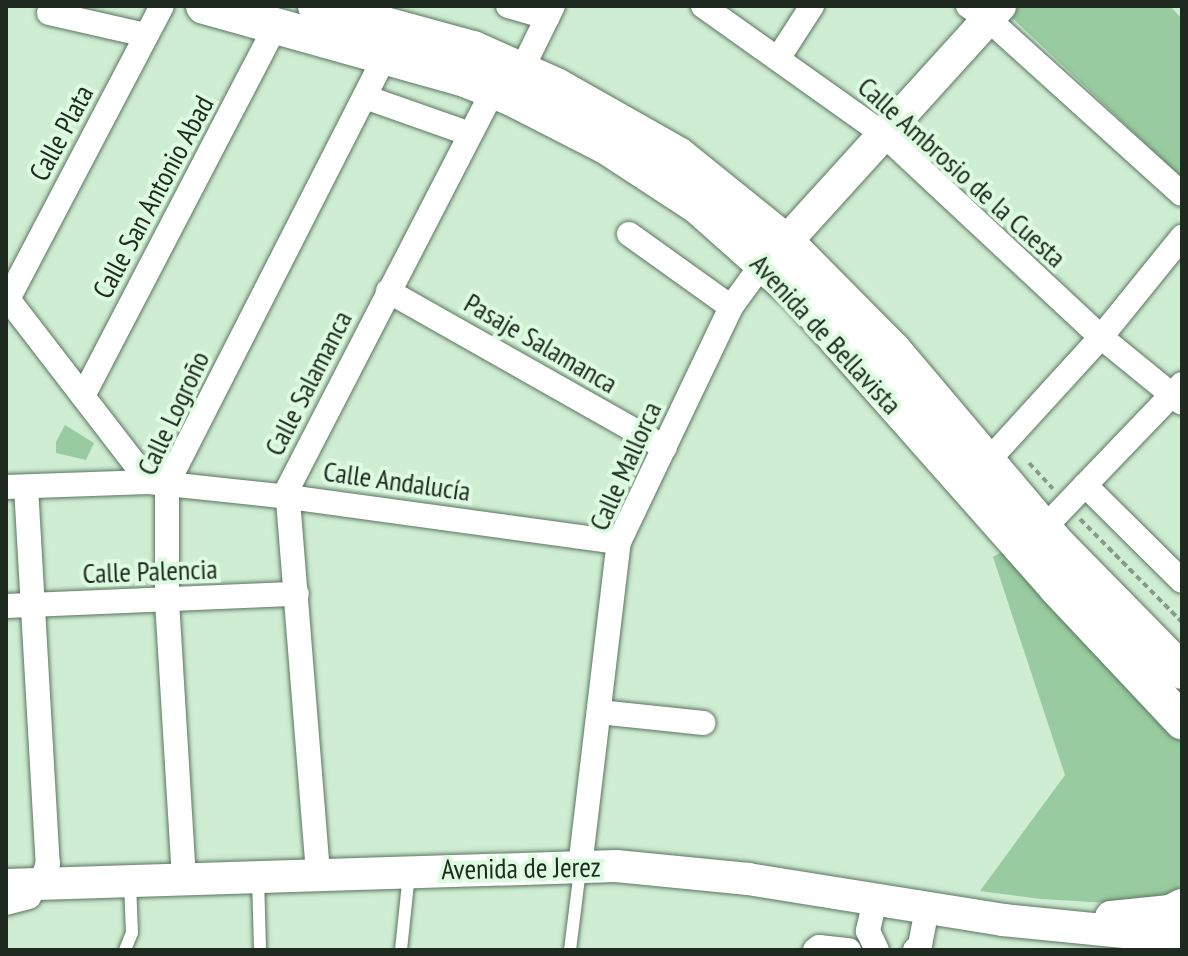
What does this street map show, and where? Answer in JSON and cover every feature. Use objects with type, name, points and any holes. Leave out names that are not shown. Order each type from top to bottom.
[{"type":"main road","name":"Avenida de Bellavista","points":[[204,6],[385,56],[493,91],[606,146],[774,252],[798,295],[1057,588],[1182,721]]},
{"type":"main road","name":"Avenida de Bellavista","points":[[316,6],[452,42],[522,69],[678,155],[774,252],[894,351],[987,462],[1057,518],[1182,671]]},
{"type":"main road","points":[[774,252],[882,133],[985,10]]},
{"type":"main road","name":"Avenida de Jerez","points":[[28,888],[318,873],[616,866],[748,879],[1003,920],[1182,938]]},
{"type":"main road","name":"Avenida de Jerez","points":[[1003,920],[1115,917],[1170,911],[1182,905]]},
{"type":"street","name":"Calle Plata","points":[[8,294],[162,6]]},
{"type":"street","points":[[508,6],[550,12],[522,69]]},
{"type":"street","name":"Calle Ambrosio de la Cuesta","points":[[703,6],[882,133],[1101,337],[1179,394]]},
{"type":"street","points":[[779,57],[812,6]]},
{"type":"street","points":[[985,10],[1182,194]]},
{"type":"street","points":[[49,13],[146,35]]},
{"type":"street","name":"Calle San Antonio Abad","points":[[83,396],[276,25]]},
{"type":"street","name":"Calle Logroño","points":[[184,879],[158,483],[385,56]]},
{"type":"street","name":"Calle Salamanca","points":[[318,873],[287,490],[493,91]]},
{"type":"street","points":[[365,97],[470,134]]},
{"type":"street","points":[[629,234],[731,307]]},
{"type":"street","points":[[987,462],[1101,337],[1182,237]]},
{"type":"street","name":"Calle Mallorca","points":[[580,867],[619,542],[731,307],[774,252]]},
{"type":"street","name":"Pasaje Salamanca","points":[[388,291],[665,448]]},
{"type":"street","points":[[8,294],[83,396],[158,483]]},
{"type":"street","points":[[1057,518],[1085,485],[1179,394]]},
{"type":"street","name":"Calle Andalucía","points":[[16,487],[158,483],[289,497],[619,542]]},
{"type":"street","points":[[1085,485],[1182,581]]},
{"type":"street","points":[[16,487],[33,605],[48,863],[28,888]]},
{"type":"street","name":"Calle Palencia","points":[[6,606],[297,594]]},
{"type":"street","points":[[599,712],[703,723]]},
{"type":"street","points":[[875,900],[868,931],[877,950]]},
{"type":"street","points":[[915,950],[920,945],[927,908]]},
{"type":"street","points":[[815,950],[819,947],[849,950]]},
{"type":"lane","points":[[570,950],[580,867]]},
{"type":"lane","points":[[401,950],[410,871]]},
{"type":"lane","points":[[257,876],[260,950]]},
{"type":"lane","points":[[125,950],[132,933],[130,881]]},
{"type":"path","points":[[1021,455],[1053,489]]},
{"type":"path","points":[[1057,518],[1182,622]]},
{"type":"green space","points":[[1014,6],[1170,6],[1182,19],[1182,178],[1006,12]]},
{"type":"green space","points":[[65,425],[94,443],[86,460],[56,453],[56,442]]},
{"type":"green space","points":[[1005,550],[1182,739],[1182,885],[1172,894],[1142,905],[1041,899],[980,891],[1065,775],[993,557]]}]
